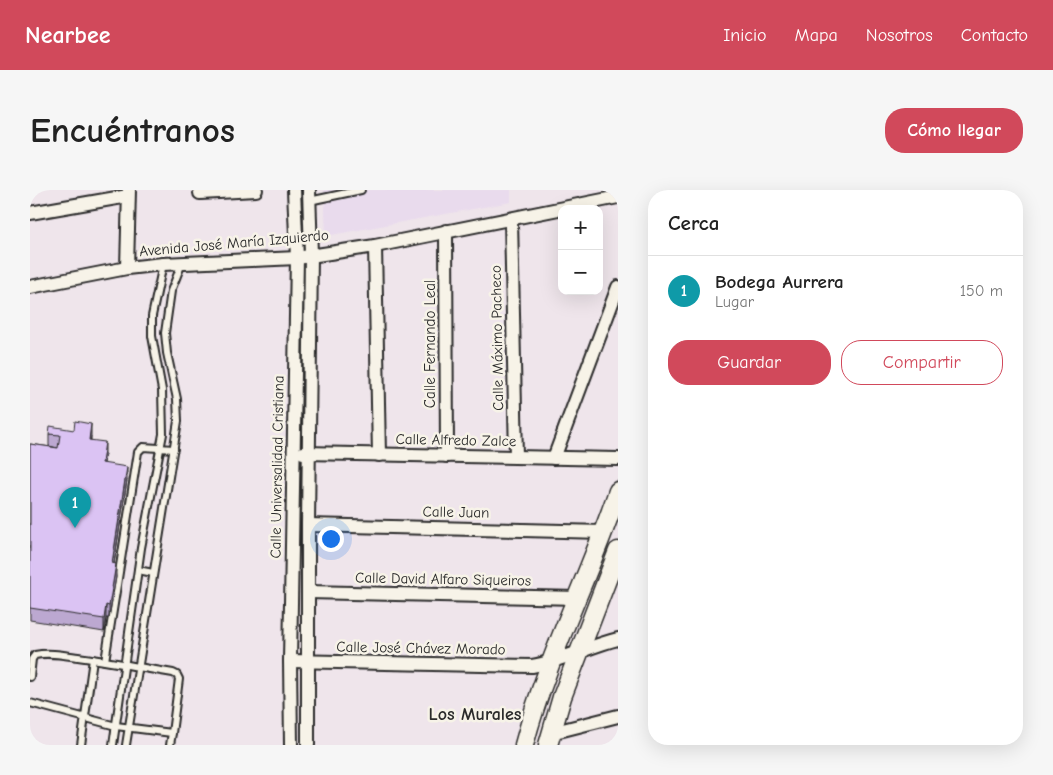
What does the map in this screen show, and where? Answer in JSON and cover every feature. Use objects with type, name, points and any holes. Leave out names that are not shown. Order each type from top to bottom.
[{"type":"street","points":[[200,193],[256,190]]},
{"type":"street","name":"Calle Universalidad Cristiana","points":[[291,745],[290,661],[298,258],[294,190]]},
{"type":"street","points":[[30,213],[128,193],[127,268]]},
{"type":"street","points":[[308,745],[311,255],[309,196]]},
{"type":"street","name":"Avenida José María Izquierdo","points":[[30,287],[127,268],[163,264],[298,258],[375,246],[618,197]]},
{"type":"street","name":"Calle Máximo Pacheco","points":[[511,219],[516,457]]},
{"type":"street","name":"Calle Fernando Leal","points":[[446,231],[446,456]]},
{"type":"street","points":[[375,246],[379,455]]},
{"type":"street","points":[[554,458],[618,287]]},
{"type":"street","name":"Calle Alfredo Zalce","points":[[293,453],[618,459]]},
{"type":"street","points":[[524,745],[550,662],[604,532],[618,491]]},
{"type":"street","name":"Calle Juan","points":[[308,525],[604,532]]},
{"type":"street","points":[[549,739],[579,651],[618,551]]},
{"type":"street","name":"Calle David Alfaro Siqueiros","points":[[308,592],[577,598]]},
{"type":"street","name":"Calle José Chávez Morado","points":[[290,661],[532,666],[618,640]]},
{"type":"street","points":[[549,739],[618,716]]},
{"type":"lane","points":[[309,196],[361,190]]},
{"type":"lane","points":[[126,745],[178,421],[177,399],[167,353],[165,333],[170,291],[182,263]]},
{"type":"lane","points":[[113,745],[138,570],[161,448],[164,412],[152,336],[152,316],[163,264]]},
{"type":"lane","points":[[104,661],[138,452],[143,447],[174,449]]},
{"type":"lane","points":[[138,570],[154,573]]},
{"type":"lane","points":[[30,677],[32,659],[35,655],[41,654],[93,659],[173,673],[179,679],[170,745]]},
{"type":"lane","points":[[81,745],[93,659]]},
{"type":"lane","points":[[30,704],[116,726],[172,733]]},
{"type":"shaded area","points":[[324,190],[511,190],[511,202],[326,236]]},
{"type":"building","points":[[75,421],[91,424],[89,440],[105,442],[102,463],[127,467],[112,563],[116,564],[109,606],[106,605],[104,619],[30,608],[30,444],[58,448],[60,435],[49,434],[50,426],[74,430]]},
{"type":"place","name":"Bodega Aurrera","points":[[75,528]]},
{"type":"district","name":"Los Murales","points":[[475,714]]}]
